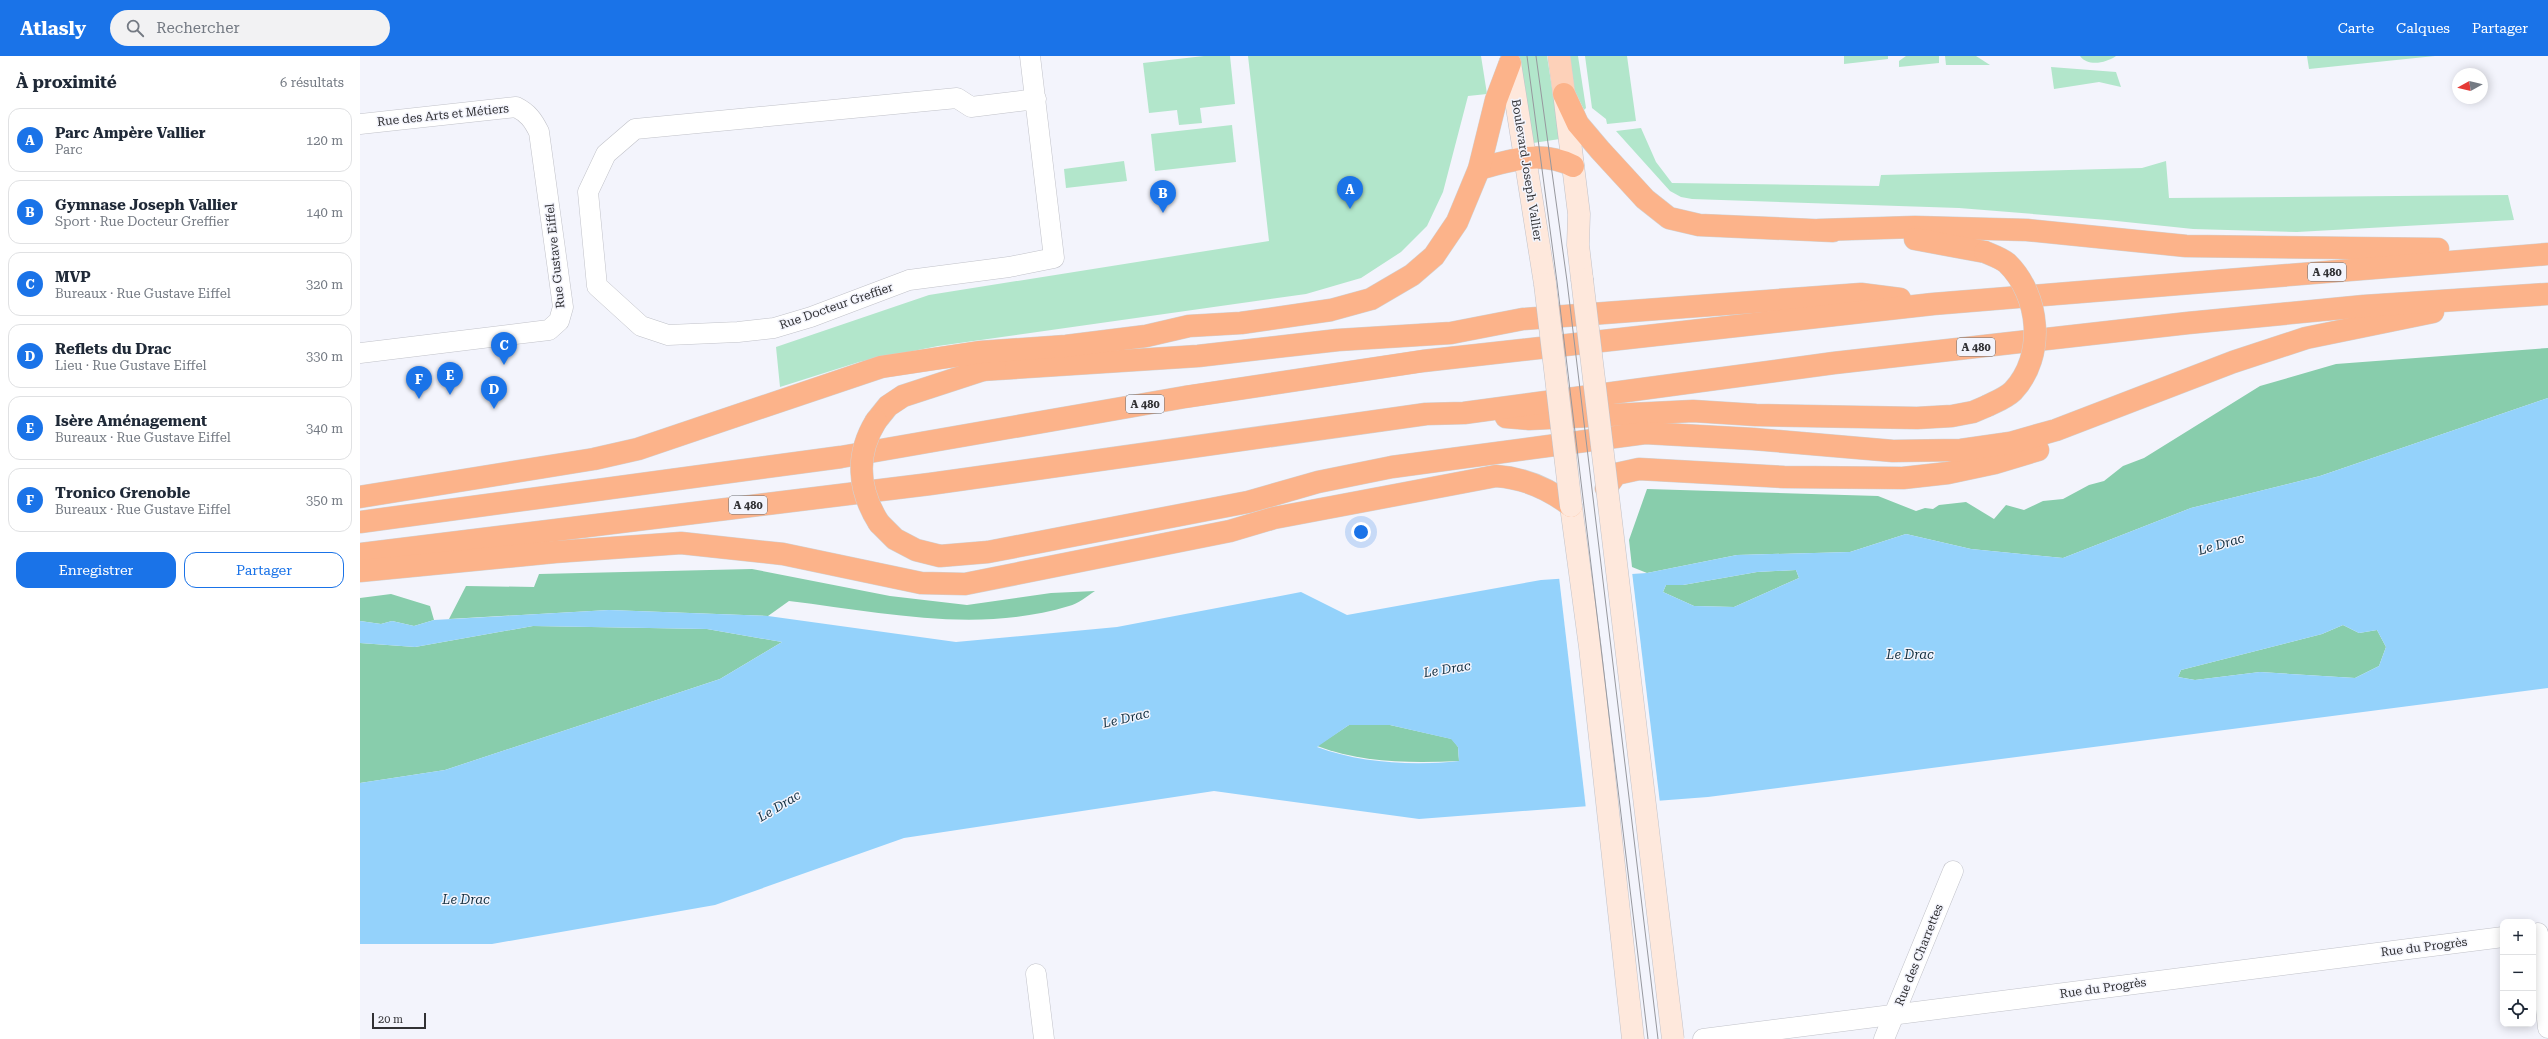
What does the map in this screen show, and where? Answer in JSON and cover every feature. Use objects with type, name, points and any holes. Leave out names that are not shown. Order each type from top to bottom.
[{"type":"highway","points":[[360,497],[594,459],[638,449],[881,367],[980,352],[1066,346],[1146,336],[1189,326],[1241,323],[1331,310],[1371,299],[1412,275],[1434,256],[1457,222],[1479,169],[1496,100],[1509,60]]},
{"type":"highway","points":[[1464,413],[1529,419],[1693,411],[1756,415],[1917,418],[1959,415],[1986,406],[2012,391],[2023,376],[2032,353],[2035,319],[2030,298],[2020,279],[2006,262],[1985,252],[1906,237],[1820,230],[1699,225],[1669,218],[1645,199],[1604,155],[1578,124],[1564,94]]},
{"type":"highway","points":[[1479,169],[1510,160],[1526,158],[1558,159],[1573,166]]},
{"type":"highway","points":[[1820,230],[1915,227],[2027,230],[2186,246],[2444,249],[2548,245]]},
{"type":"highway","name":"A 480","points":[[360,522],[841,457],[1185,397],[1424,361],[1932,304],[2548,254]]},
{"type":"highway","points":[[981,370],[1198,356],[1338,340],[1452,333],[1523,319],[1798,298],[1861,294],[1932,304]]},
{"type":"highway","name":"A 480","points":[[360,554],[930,484],[1426,414],[1464,413],[1834,363],[2188,323],[2364,306],[2490,299],[2548,294]]},
{"type":"highway","points":[[1066,346],[981,370],[903,396],[888,406],[876,421],[862,453],[861,472],[864,492],[879,523],[895,539],[916,550],[940,556],[988,552],[1248,502],[1318,482],[1392,467],[1506,450],[1645,433],[1753,439],[1893,451],[1961,450],[2010,443],[2056,430],[2156,393],[2233,362],[2306,338],[2366,328],[2490,299]]},
{"type":"highway","points":[[1613,480],[1639,470],[1784,478],[1903,478],[1948,473],[1995,463],[2044,448],[2100,424],[2156,393]]},
{"type":"highway","points":[[1024,546],[1274,518],[1496,476],[1510,477],[1548,489],[1571,506]]},
{"type":"highway","points":[[360,571],[555,552],[681,543],[783,554],[922,583],[965,584],[1230,531],[1274,518]]},
{"type":"main road","points":[[1559,56],[1579,214],[1578,245],[1582,279],[1613,480],[1627,642],[1673,1039]]},
{"type":"main road","name":"Boulevard Joseph Vallier","points":[[1509,60],[1526,158],[1545,284],[1571,506],[1590,647],[1633,1039]]},
{"type":"street","name":"Rue Docteur Greffier","points":[[1030,56],[1036,99],[1054,258],[1009,267],[909,280],[811,317],[774,328],[738,332],[668,335],[641,326],[597,286],[588,192],[606,154],[635,128],[957,98],[971,107],[1036,99]]},
{"type":"street","name":"Rue des Arts et Métiers","points":[[360,124],[516,107],[525,112]]},
{"type":"street","name":"Rue Gustave Eiffel","points":[[360,353],[549,330],[559,321],[563,307],[539,132],[532,119],[525,112]]},
{"type":"street","name":"Rue des Charrettes","points":[[1884,1039],[1953,871]]},
{"type":"street","points":[[2540,932],[2548,1028]]},
{"type":"street","name":"Rue du Progrès","points":[[1703,1039],[1894,1016],[2500,937]]},
{"type":"street","points":[[1036,974],[1044,1039]]},
{"type":"green space","points":[[1204,56],[1230,56],[1235,104],[1200,108],[1202,123],[1179,125],[1177,110],[1149,113],[1143,63]]},
{"type":"green space","points":[[1248,56],[1481,56],[1487,94],[1468,96],[1443,192],[1427,226],[1401,252],[1361,278],[1306,294],[938,346],[859,362],[780,387],[776,347],[929,295],[1269,241]]},
{"type":"green space","points":[[1519,56],[1547,56],[1560,139],[1533,143]]},
{"type":"green space","points":[[1569,56],[1578,56],[1586,108],[1584,110],[1574,89]]},
{"type":"green space","points":[[1585,56],[1627,56],[1636,121],[1607,124],[1606,119],[1592,108]]},
{"type":"green space","points":[[1844,56],[1888,56],[1888,59],[1844,64]]},
{"type":"green space","points":[[1906,56],[1939,56],[1939,63],[1899,67],[1899,61]]},
{"type":"green space","points":[[1945,56],[1976,56],[1990,65],[1946,65]]},
{"type":"green space","points":[[2080,56],[2116,56],[2102,62],[2092,63]]},
{"type":"green space","points":[[2307,56],[2435,56],[2309,69]]},
{"type":"green space","points":[[2051,67],[2116,72],[2121,87],[2099,82],[2054,89]]},
{"type":"green space","points":[[1232,125],[1236,162],[1155,171],[1151,134]]},
{"type":"green space","points":[[1641,128],[1656,162],[1672,183],[1879,186],[1881,175],[2142,168],[2166,161],[2169,198],[2508,195],[2514,220],[2297,232],[2193,229],[2107,220],[1959,208],[1692,199],[1681,197],[1670,191],[1616,131]]},
{"type":"green space","points":[[1124,161],[1127,181],[1066,188],[1064,169]]},
{"type":"green space","points":[[2548,348],[2548,398],[2320,476],[2191,508],[2063,558],[1971,549],[1906,534],[1850,552],[1737,555],[1647,573],[1632,567],[1629,540],[1647,489],[1878,496],[1916,511],[1925,508],[1933,509],[1939,505],[1966,502],[1994,519],[2006,505],[2024,510],[2043,501],[2063,499],[2089,485],[2104,481],[2123,466],[2144,458],[2260,386],[2336,364]]},
{"type":"green space","points":[[752,569],[890,596],[967,605],[1051,593],[1095,591],[1079,602],[1069,606],[1034,614],[999,619],[964,620],[894,615],[789,601],[768,616],[609,610],[449,619],[466,586],[534,587],[539,574]]},
{"type":"green space","points":[[1796,570],[1799,578],[1734,607],[1694,606],[1663,592],[1666,585],[1683,585],[1757,572]]},
{"type":"green space","points":[[391,594],[430,606],[434,620],[414,626],[392,621],[381,624],[360,621],[360,598]]},
{"type":"green space","points":[[2343,625],[2359,633],[2377,630],[2386,647],[2379,666],[2355,678],[2260,672],[2195,680],[2178,677],[2181,670],[2322,634]]},
{"type":"green space","points":[[533,626],[707,629],[782,642],[720,679],[445,770],[360,783],[360,643],[415,647]]},
{"type":"green space","points":[[1349,725],[1390,725],[1452,739],[1458,747],[1459,761],[1386,761],[1351,756],[1317,746]]},
{"type":"water","name":"Le Drac","points":[[2548,398],[2548,688],[1708,797],[1419,819],[1214,791],[904,838],[715,905],[492,944],[360,944],[360,783],[445,770],[720,679],[782,642],[707,629],[533,626],[415,647],[360,643],[360,621],[381,624],[392,621],[414,626],[434,620],[609,610],[768,616],[956,642],[1117,627],[1301,592],[1347,615],[1541,580],[1647,573],[1737,555],[1850,552],[1906,534],[1971,549],[2063,558],[2191,508],[2320,476]],"holes":[[[1796,570],[1799,578],[1734,607],[1694,606],[1663,592],[1666,585],[1683,585],[1757,572]],[[2343,625],[2359,633],[2377,630],[2386,647],[2379,666],[2355,678],[2260,672],[2195,680],[2178,677],[2181,670],[2322,634]],[[1349,725],[1390,725],[1451,739],[1458,747],[1459,761],[1423,763],[1387,762],[1351,757],[1317,747]]]},
{"type":"pier","points":[[1632,572],[1660,803],[1586,809],[1559,577]]},
{"type":"tram line","points":[[1527,56],[1557,282],[1648,1039]]},
{"type":"tram line","points":[[1536,56],[1567,281],[1658,1039]]},
{"type":"place","name":"Parc Ampère Vallier","points":[[1350,209]]},
{"type":"place","name":"Gymnase Joseph Vallier","points":[[1163,213]]},
{"type":"place","name":"MVP","points":[[504,365]]},
{"type":"place","name":"Isère Aménagement","points":[[450,395]]},
{"type":"place","name":"Tronico Grenoble","points":[[419,399]]},
{"type":"place","name":"Reflets du Drac","points":[[494,409]]}]
